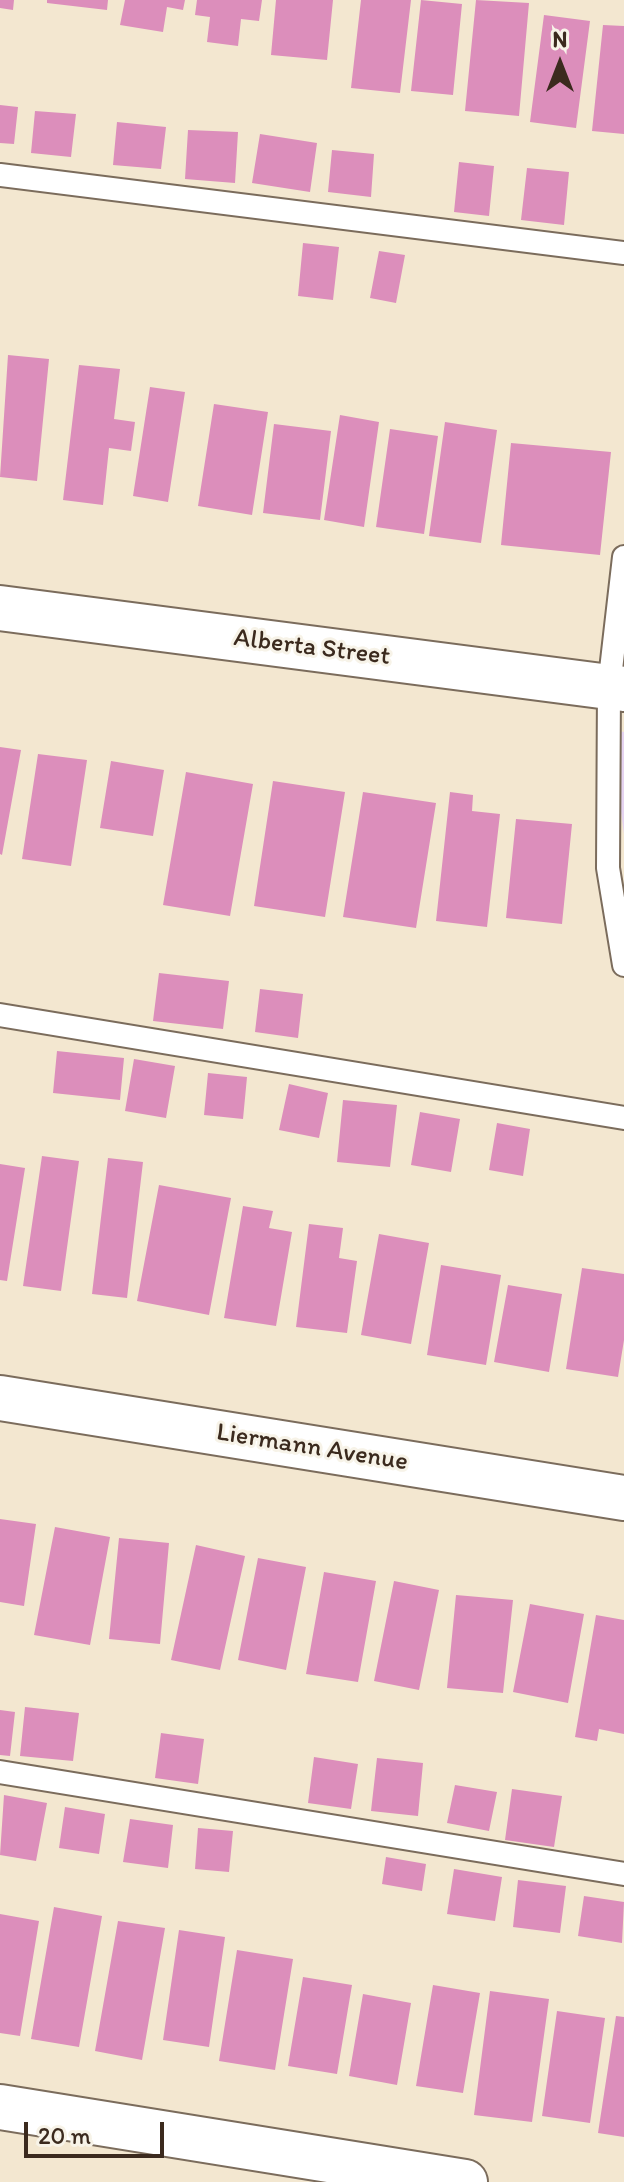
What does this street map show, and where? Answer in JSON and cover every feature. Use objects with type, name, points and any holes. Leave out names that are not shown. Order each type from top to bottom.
[{"type":"street","name":"Alberta Street","points":[[0,608],[617,688]]},
{"type":"street","name":"Liermann Avenue","points":[[0,1398],[624,1498]]},
{"type":"street","points":[[0,2107],[465,2182]]},
{"type":"lane","points":[[0,175],[624,253]]},
{"type":"lane","points":[[624,557],[608,868],[624,965]]},
{"type":"lane","points":[[0,1015],[624,1118]]},
{"type":"lane","points":[[0,1772],[624,1874]]},
{"type":"shaded area","points":[[617,731],[624,732],[624,834],[617,782]]},
{"type":"building","points":[[0,0],[14,0],[13,10],[0,8]]},
{"type":"building","points":[[47,0],[108,0],[107,10],[47,3]]},
{"type":"building","points":[[125,0],[185,0],[183,10],[167,7],[163,32],[120,25]]},
{"type":"building","points":[[197,0],[262,0],[259,21],[241,19],[238,46],[207,42],[210,17],[195,15]]},
{"type":"building","points":[[276,0],[333,0],[327,60],[271,55]]},
{"type":"building","points":[[361,0],[411,0],[400,93],[351,88]]},
{"type":"building","points":[[421,0],[462,4],[453,95],[411,91]]},
{"type":"building","points":[[476,0],[529,3],[519,116],[465,111]]},
{"type":"building","points":[[544,15],[590,21],[576,128],[530,122]]},
{"type":"building","points":[[603,25],[624,26],[624,134],[592,131]]},
{"type":"building","points":[[0,105],[18,107],[14,144],[0,143]]},
{"type":"building","points":[[35,111],[76,114],[71,157],[31,153]]},
{"type":"building","points":[[117,122],[166,127],[161,169],[113,165]]},
{"type":"building","points":[[188,130],[238,132],[235,183],[185,179]]},
{"type":"building","points":[[260,134],[317,143],[310,192],[252,183]]},
{"type":"building","points":[[332,150],[374,154],[371,197],[328,192]]},
{"type":"building","points":[[459,162],[494,166],[489,216],[454,212]]},
{"type":"building","points":[[527,168],[569,172],[564,225],[521,220]]},
{"type":"building","points":[[303,243],[339,247],[333,300],[298,296]]},
{"type":"building","points":[[379,251],[405,255],[396,303],[370,298]]},
{"type":"building","points":[[8,355],[49,359],[37,481],[0,477]]},
{"type":"building","points":[[79,365],[120,369],[114,419],[135,422],[131,451],[109,448],[103,505],[63,500]]},
{"type":"building","points":[[150,387],[185,392],[168,502],[133,496]]},
{"type":"building","points":[[214,404],[268,412],[252,515],[198,506]]},
{"type":"building","points":[[340,415],[379,422],[364,527],[324,520]]},
{"type":"building","points":[[445,422],[497,430],[481,543],[429,536]]},
{"type":"building","points":[[274,424],[331,431],[320,520],[263,513]]},
{"type":"building","points":[[390,429],[438,436],[424,534],[376,527]]},
{"type":"building","points":[[511,443],[611,452],[600,555],[501,545]]},
{"type":"building","points":[[0,747],[21,750],[2,855],[0,854]]},
{"type":"building","points":[[38,754],[87,760],[71,866],[22,859]]},
{"type":"building","points":[[111,761],[164,770],[153,836],[100,828]]},
{"type":"building","points":[[186,772],[253,784],[230,916],[163,905]]},
{"type":"building","points":[[273,781],[345,792],[325,917],[254,906]]},
{"type":"building","points":[[363,792],[436,803],[416,928],[343,917]]},
{"type":"building","points":[[450,792],[473,795],[472,811],[500,814],[487,927],[436,921]]},
{"type":"building","points":[[516,819],[572,824],[562,924],[506,918]]},
{"type":"building","points":[[159,973],[229,981],[223,1029],[153,1021]]},
{"type":"building","points":[[260,989],[303,994],[298,1038],[255,1032]]},
{"type":"building","points":[[57,1051],[124,1058],[120,1100],[53,1093]]},
{"type":"building","points":[[134,1059],[175,1066],[166,1118],[125,1111]]},
{"type":"building","points":[[208,1073],[247,1077],[243,1119],[204,1115]]},
{"type":"building","points":[[289,1084],[328,1093],[319,1138],[279,1130]]},
{"type":"building","points":[[343,1100],[397,1105],[390,1167],[337,1162]]},
{"type":"building","points":[[420,1112],[460,1119],[451,1172],[411,1165]]},
{"type":"building","points":[[497,1123],[530,1129],[523,1176],[489,1170]]},
{"type":"building","points":[[42,1156],[79,1161],[61,1291],[23,1286]]},
{"type":"building","points":[[108,1158],[143,1162],[127,1298],[92,1294]]},
{"type":"building","points":[[0,1164],[25,1168],[7,1281],[0,1280]]},
{"type":"building","points":[[159,1185],[231,1198],[209,1315],[137,1301]]},
{"type":"building","points":[[243,1206],[273,1211],[269,1228],[292,1232],[276,1326],[224,1318]]},
{"type":"building","points":[[309,1224],[343,1228],[339,1258],[357,1261],[347,1333],[296,1327]]},
{"type":"building","points":[[379,1234],[429,1243],[411,1344],[361,1335]]},
{"type":"building","points":[[441,1265],[501,1275],[486,1365],[427,1355]]},
{"type":"building","points":[[582,1268],[624,1274],[624,1340],[618,1377],[566,1369]]},
{"type":"building","points":[[508,1285],[562,1294],[549,1372],[494,1362]]},
{"type":"building","points":[[0,1519],[36,1524],[24,1606],[0,1602]]},
{"type":"building","points":[[55,1527],[110,1537],[90,1645],[34,1635]]},
{"type":"building","points":[[119,1538],[169,1543],[160,1644],[109,1639]]},
{"type":"building","points":[[196,1545],[245,1556],[220,1670],[171,1660]]},
{"type":"building","points":[[258,1558],[306,1567],[286,1670],[238,1660]]},
{"type":"building","points":[[324,1572],[376,1581],[358,1682],[306,1674]]},
{"type":"building","points":[[394,1581],[439,1590],[419,1690],[374,1681]]},
{"type":"building","points":[[456,1595],[513,1600],[503,1693],[447,1688]]},
{"type":"building","points":[[530,1604],[584,1614],[568,1703],[513,1692]]},
{"type":"building","points":[[596,1615],[624,1620],[624,1734],[599,1729],[597,1741],[575,1737]]},
{"type":"building","points":[[25,1707],[79,1713],[73,1761],[20,1756]]},
{"type":"building","points":[[0,1710],[15,1712],[10,1756],[0,1755]]},
{"type":"building","points":[[161,1733],[204,1739],[198,1784],[155,1778]]},
{"type":"building","points":[[314,1757],[358,1764],[351,1809],[308,1803]]},
{"type":"building","points":[[377,1758],[423,1763],[418,1816],[371,1811]]},
{"type":"building","points":[[455,1785],[497,1792],[489,1831],[447,1823]]},
{"type":"building","points":[[512,1789],[562,1796],[554,1847],[505,1840]]},
{"type":"building","points":[[4,1795],[47,1803],[36,1861],[0,1855]]},
{"type":"building","points":[[65,1807],[105,1814],[99,1854],[59,1848]]},
{"type":"building","points":[[130,1819],[173,1825],[168,1868],[123,1862]]},
{"type":"building","points":[[198,1828],[233,1831],[229,1872],[195,1869]]},
{"type":"building","points":[[386,1857],[426,1864],[422,1891],[382,1884]]},
{"type":"building","points":[[454,1869],[502,1877],[495,1921],[447,1914]]},
{"type":"building","points":[[518,1880],[566,1886],[560,1933],[513,1927]]},
{"type":"building","points":[[584,1896],[624,1902],[622,1943],[578,1936]]},
{"type":"building","points":[[54,1907],[102,1916],[79,2047],[31,2039]]},
{"type":"building","points":[[0,1914],[39,1921],[20,2036],[0,2033]]},
{"type":"building","points":[[118,1921],[165,1928],[142,2060],[95,2051]]},
{"type":"building","points":[[179,1930],[225,1937],[209,2047],[163,2040]]},
{"type":"building","points":[[237,1950],[293,1959],[275,2070],[219,2061]]},
{"type":"building","points":[[303,1977],[352,1985],[337,2074],[288,2066]]},
{"type":"building","points":[[433,1985],[480,1993],[463,2093],[416,2086]]},
{"type":"building","points":[[490,1991],[549,1999],[532,2122],[474,2115]]},
{"type":"building","points":[[363,1994],[411,2003],[397,2085],[349,2076]]},
{"type":"building","points":[[557,2011],[605,2018],[590,2123],[542,2116]]},
{"type":"building","points":[[616,2016],[624,2017],[624,2137],[598,2133]]}]
